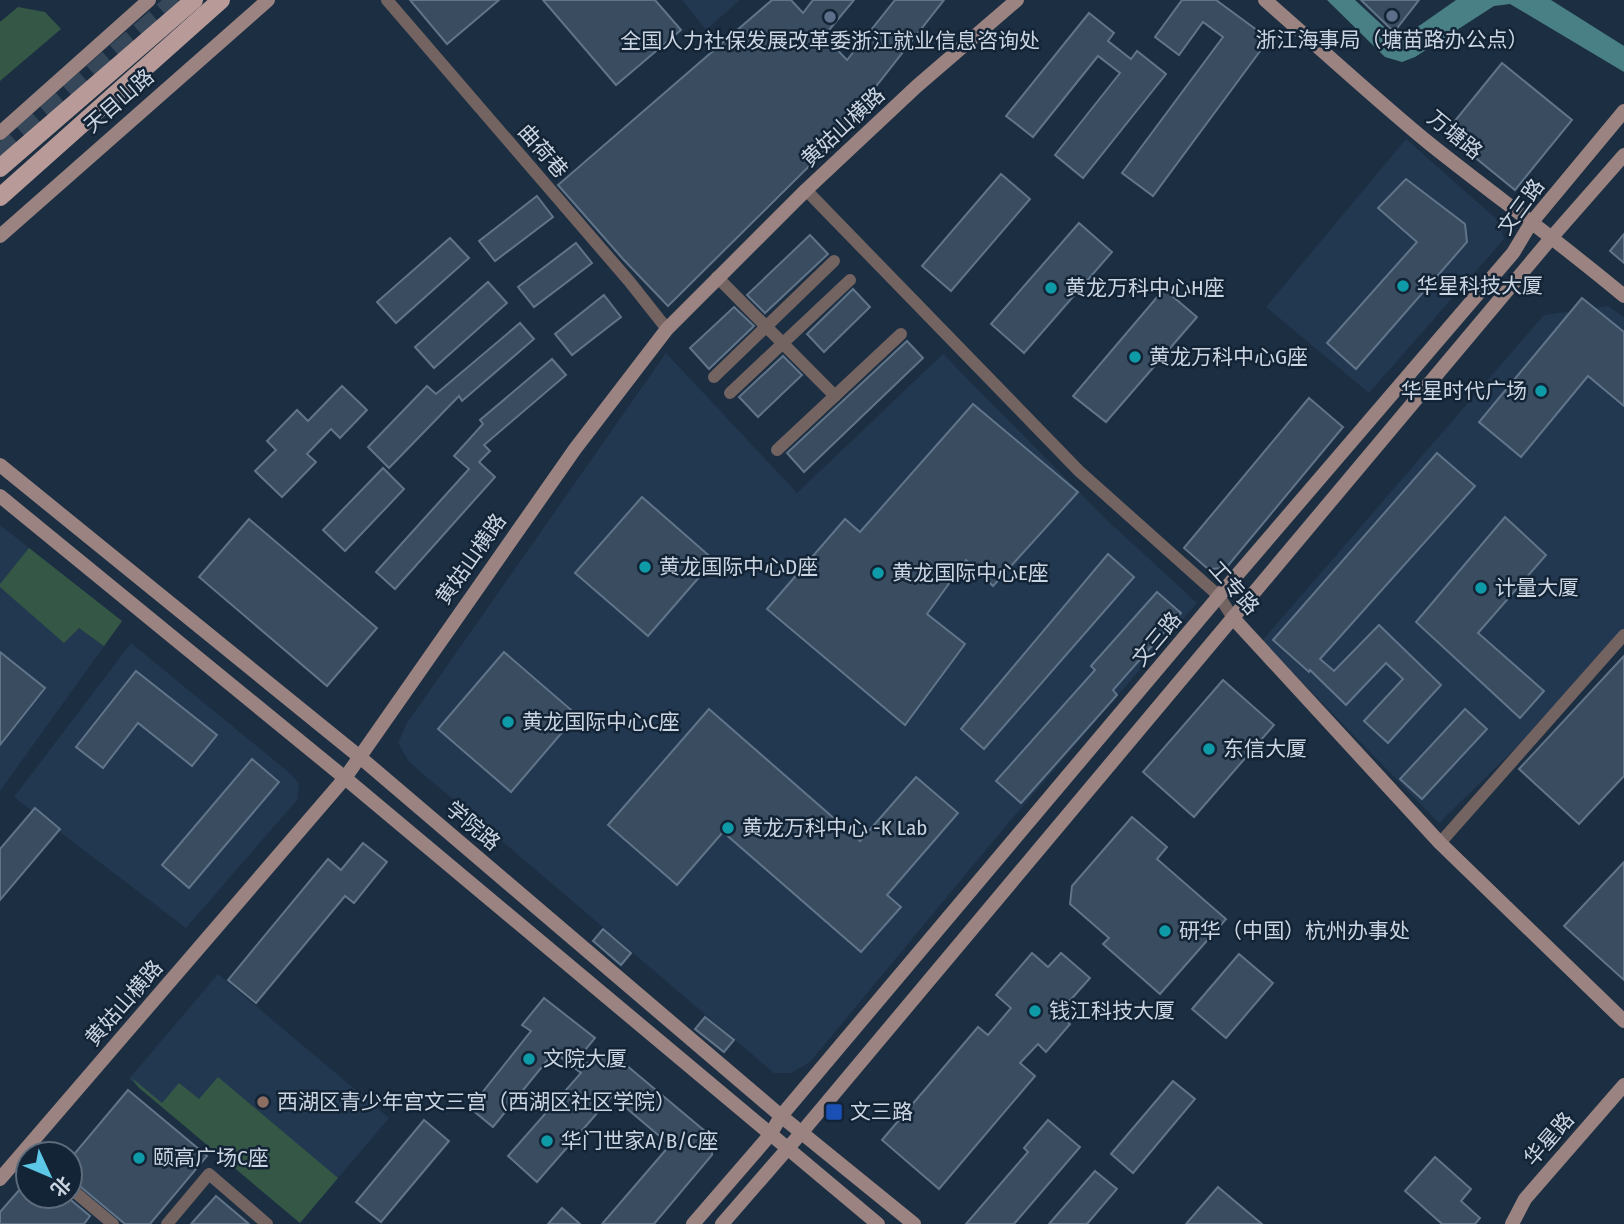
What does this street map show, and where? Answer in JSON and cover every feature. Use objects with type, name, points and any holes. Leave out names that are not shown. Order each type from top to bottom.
[{"type":"main road","points":[[0,133],[149,0]]},
{"type":"main road","name":"天目山路","points":[[0,168],[194,0]]},
{"type":"main road","name":"天目山路","points":[[0,197],[221,0]]},
{"type":"main road","name":"天目山路","points":[[0,236],[268,0]]},
{"type":"main road","name":"黄姑山横路","points":[[36,1140],[361,758],[456,617],[575,449],[667,329],[806,190],[917,86],[1017,0]]},
{"type":"main road","name":"万塘路","points":[[1265,0],[1429,142],[1624,296]]},
{"type":"main road","name":"文三路","points":[[693,1224],[1219,596],[1513,253],[1531,223],[1624,111]]},
{"type":"main road","name":"文三路","points":[[722,1224],[803,1132],[1552,237],[1624,155]]},
{"type":"main road","name":"学院路","points":[[0,465],[361,758],[781,1116],[914,1224]]},
{"type":"main road","points":[[0,496],[345,778],[878,1224]]},
{"type":"main road","name":"工专路","points":[[1233,618],[1440,843],[1624,1021]]},
{"type":"main road","name":"华星路","points":[[1512,1224],[1525,1199],[1624,1085]]},
{"type":"main road","name":"黄姑山横路","points":[[0,1179],[14,1164]]},
{"type":"street","name":"曲荷巷","points":[[387,0],[629,281],[667,329]]},
{"type":"street","name":"工专路","points":[[806,190],[1079,471],[1219,596],[1233,618]]},
{"type":"street","points":[[714,377],[834,261]]},
{"type":"street","points":[[717,277],[835,396]]},
{"type":"street","points":[[730,393],[850,280]]},
{"type":"street","points":[[777,450],[901,334]]},
{"type":"street","points":[[1440,843],[1624,635]]},
{"type":"street","points":[[167,1224],[209,1174],[267,1224]]},
{"type":"street","points":[[84,1200],[113,1224]]},
{"type":"shaded area","points":[[682,0],[740,0],[706,30]]},
{"type":"shaded area","points":[[1327,0],[1355,0],[1395,37],[1406,35],[1456,0],[1551,0],[1624,46],[1624,72],[1510,4],[1494,6],[1415,57],[1402,62],[1385,57]]},
{"type":"shaded area","points":[[18,7],[45,12],[61,29],[0,81],[0,22]]},
{"type":"shaded area","points":[[1406,139],[1500,222],[1504,239],[1369,393],[1266,307]]},
{"type":"shaded area","points":[[1608,306],[1624,317],[1624,635],[1570,695],[1439,823],[1262,641],[1544,315]]},
{"type":"shaded area","points":[[666,353],[797,493],[943,354],[1108,521],[1197,603],[1005,827],[810,1062],[791,1073],[774,1073],[409,762],[398,743],[407,723]]},
{"type":"shaded area","points":[[0,525],[122,621],[0,791]]},
{"type":"shaded area","points":[[29,548],[122,621],[104,646],[79,628],[64,643],[0,587]]},
{"type":"shaded area","points":[[131,643],[292,775],[299,784],[297,800],[186,928],[14,797]]},
{"type":"shaded area","name":"西湖区青少年宫文三宫（西湖区社区学院）","points":[[218,974],[389,1118],[300,1223],[129,1079]]},
{"type":"shaded area","points":[[218,1077],[338,1178],[300,1223],[138,1087],[132,1078],[162,1103],[179,1083],[199,1099]]},
{"type":"building","points":[[410,0],[499,0],[447,44]]},
{"type":"building","points":[[543,0],[655,0],[681,30],[616,85]]},
{"type":"building","points":[[772,0],[791,0],[803,13],[813,0],[854,0],[824,36],[847,60],[895,0],[944,0],[874,89],[880,96],[668,306],[558,185]]},
{"type":"building","points":[[1182,0],[1216,0],[1269,39],[1153,196],[1122,173],[1223,37],[1203,22],[1179,55],[1155,37]]},
{"type":"building","name":"浙江海事局（塘苗路办公点）","points":[[1361,0],[1419,0],[1394,32]]},
{"type":"building","points":[[1089,13],[1114,33],[1108,41],[1131,59],[1137,51],[1166,74],[1083,178],[1055,155],[1120,73],[1098,56],[1033,137],[1006,116]]},
{"type":"building","points":[[1502,63],[1572,120],[1515,190],[1445,133]]},
{"type":"building","points":[[1001,174],[1030,199],[951,291],[922,266]]},
{"type":"building","name":"华星科技大厦","points":[[1406,179],[1465,224],[1467,242],[1356,369],[1327,343],[1417,242],[1378,208]]},
{"type":"building","points":[[537,196],[553,217],[495,261],[479,241]]},
{"type":"building","name":"黄龙万科中心H座","points":[[1079,223],[1112,252],[1024,353],[991,324]]},
{"type":"building","points":[[1624,234],[1624,263],[1610,251]]},
{"type":"building","points":[[810,235],[828,254],[765,313],[747,295]]},
{"type":"building","points":[[450,238],[469,258],[396,323],[377,302]]},
{"type":"building","points":[[576,243],[592,263],[534,307],[518,287]]},
{"type":"building","points":[[488,282],[507,303],[434,368],[415,347]]},
{"type":"building","points":[[853,289],[870,307],[824,352],[807,334]]},
{"type":"building","name":"黄龙万科中心G座","points":[[1164,289],[1197,317],[1106,422],[1073,396]]},
{"type":"building","points":[[604,295],[621,317],[572,355],[555,334]]},
{"type":"building","name":"华星时代广场","points":[[1582,298],[1624,332],[1624,406],[1588,376],[1521,457],[1479,422]]},
{"type":"building","points":[[734,307],[754,326],[709,369],[690,348]]},
{"type":"building","points":[[520,323],[534,339],[462,401],[459,396],[389,468],[368,447],[427,386],[436,394]]},
{"type":"building","points":[[907,341],[923,358],[804,472],[787,453]]},
{"type":"building","points":[[783,356],[802,375],[758,417],[739,397]]},
{"type":"building","points":[[552,359],[566,375],[484,445],[490,451],[479,462],[495,477],[395,589],[376,572],[469,469],[454,456],[483,424],[480,420]]},
{"type":"building","points":[[342,386],[367,410],[340,438],[331,429],[307,454],[316,462],[282,497],[255,471],[276,450],[267,441],[297,410],[308,421]]},
{"type":"building","points":[[1309,398],[1343,427],[1226,568],[1208,569],[1184,548]]},
{"type":"building","name":"黄龙国际中心E座","points":[[973,404],[1078,492],[993,586],[966,560],[927,614],[965,644],[905,725],[767,609],[845,519],[860,532]]},
{"type":"building","points":[[1437,453],[1475,486],[1320,659],[1334,671],[1379,625],[1441,685],[1388,743],[1364,721],[1403,679],[1386,663],[1346,705],[1310,670],[1309,672],[1273,640]]},
{"type":"building","points":[[383,468],[404,489],[345,551],[323,530]]},
{"type":"building","name":"黄龙国际中心D座","points":[[642,497],[714,560],[648,636],[575,573]]},
{"type":"building","name":"计量大厦","points":[[1505,517],[1546,555],[1478,633],[1544,691],[1520,718],[1416,622]]},
{"type":"building","points":[[249,519],[377,628],[327,686],[199,577]]},
{"type":"building","points":[[1108,554],[1134,577],[984,749],[961,729]]},
{"type":"building","points":[[1157,592],[1181,613],[1113,690],[1117,695],[1021,803],[996,781],[1095,670],[1091,666]]},
{"type":"building","points":[[0,652],[45,688],[0,745]]},
{"type":"building","name":"黄龙国际中心C座","points":[[504,652],[577,715],[511,792],[438,729]]},
{"type":"building","points":[[1624,656],[1624,776],[1579,824],[1519,769]]},
{"type":"building","points":[[136,671],[217,735],[192,766],[138,723],[103,768],[76,747]]},
{"type":"building","name":"东信大厦","points":[[1223,680],[1274,725],[1194,817],[1143,772]]},
{"type":"building","name":"黄龙万科中心 -K Lab","points":[[709,709],[860,841],[916,777],[958,813],[887,895],[901,907],[861,952],[723,832],[677,885],[608,825]]},
{"type":"building","points":[[1465,709],[1487,729],[1422,799],[1400,779]]},
{"type":"building","points":[[252,759],[279,782],[189,888],[162,865]]},
{"type":"building","points":[[35,808],[60,829],[0,900],[0,849]]},
{"type":"building","points":[[1132,817],[1167,847],[1157,859],[1226,919],[1160,994],[1103,944],[1109,938],[1070,904],[1072,886]]},
{"type":"building","points":[[363,843],[387,862],[354,903],[345,896],[256,1003],[228,980],[328,859],[341,870]]},
{"type":"building","points":[[1624,862],[1624,980],[1564,926]]},
{"type":"building","points":[[603,929],[631,953],[621,965],[593,941]]},
{"type":"building","points":[[1032,953],[1048,967],[1061,953],[1090,978],[1058,1014],[1070,1024],[1046,1052],[1038,1044],[1020,1063],[1035,1076],[939,1189],[882,1140],[978,1027],[988,1035],[1011,1008],[996,995]]},
{"type":"building","points":[[1239,954],[1273,983],[1226,1038],[1192,1009]]},
{"type":"building","name":"文院大厦","points":[[544,998],[595,1038],[572,1066],[554,1052],[493,1127],[470,1108],[531,1031],[522,1025]]},
{"type":"building","points":[[705,1017],[734,1040],[724,1052],[695,1029]]},
{"type":"building","name":"华门世家A/B/C座","points":[[608,1057],[620,1060],[712,1137],[712,1155],[654,1224],[602,1224],[670,1145],[612,1096],[537,1182],[508,1156],[581,1073],[573,1067]]},
{"type":"building","points":[[1173,1081],[1195,1099],[1133,1173],[1111,1154]]},
{"type":"building","name":"颐高广场C座","points":[[128,1090],[207,1156],[150,1224],[125,1224],[84,1190],[84,1142]]},
{"type":"building","points":[[424,1120],[449,1141],[381,1222],[356,1202]]},
{"type":"building","points":[[1048,1120],[1080,1147],[1014,1224],[966,1224],[1028,1152],[1024,1148]]},
{"type":"building","points":[[1435,1157],[1471,1189],[1461,1201],[1480,1218],[1475,1224],[1442,1224],[1405,1191]]},
{"type":"building","points":[[1095,1171],[1117,1189],[1087,1224],[1049,1224]]},
{"type":"building","points":[[1218,1187],[1262,1224],[1186,1224]]},
{"type":"building","points":[[14,1196],[14,1210],[83,1210],[90,1216],[84,1224],[0,1224],[0,1212]]},
{"type":"building","points":[[216,1196],[249,1224],[191,1224]]},
{"type":"building","points":[[562,1208],[580,1224],[548,1224]]},
{"type":"tunnel","points":[[0,155],[178,0]]},
{"type":"place","name":"浙江海事局（塘苗路办公点）","points":[[1392,16]]},
{"type":"place","name":"全国人力社保发展改革委浙江就业信息咨询处","points":[[830,17]]},
{"type":"place","name":"华星科技大厦","points":[[1403,286]]},
{"type":"place","name":"黄龙万科中心H座","points":[[1051,288]]},
{"type":"place","name":"黄龙万科中心G座","points":[[1135,357]]},
{"type":"place","name":"华星时代广场","points":[[1541,391]]},
{"type":"place","name":"黄龙国际中心D座","points":[[645,567]]},
{"type":"place","name":"黄龙国际中心E座","points":[[878,573]]},
{"type":"place","name":"计量大厦","points":[[1481,588]]},
{"type":"place","name":"黄龙国际中心C座","points":[[508,722]]},
{"type":"place","name":"东信大厦","points":[[1209,749]]},
{"type":"place","name":"黄龙万科中心 -K Lab","points":[[728,828]]},
{"type":"place","name":"研华（中国）杭州办事处","points":[[1165,931]]},
{"type":"place","name":"钱江科技大厦","points":[[1035,1011]]},
{"type":"place","name":"文院大厦","points":[[529,1059]]},
{"type":"place","name":"西湖区青少年宫文三宫（西湖区社区学院）","points":[[263,1102]]},
{"type":"place","name":"文三路","points":[[834,1112]]},
{"type":"place","name":"华门世家A/B/C座","points":[[547,1141]]},
{"type":"place","name":"颐高广场C座","points":[[139,1158]]}]
